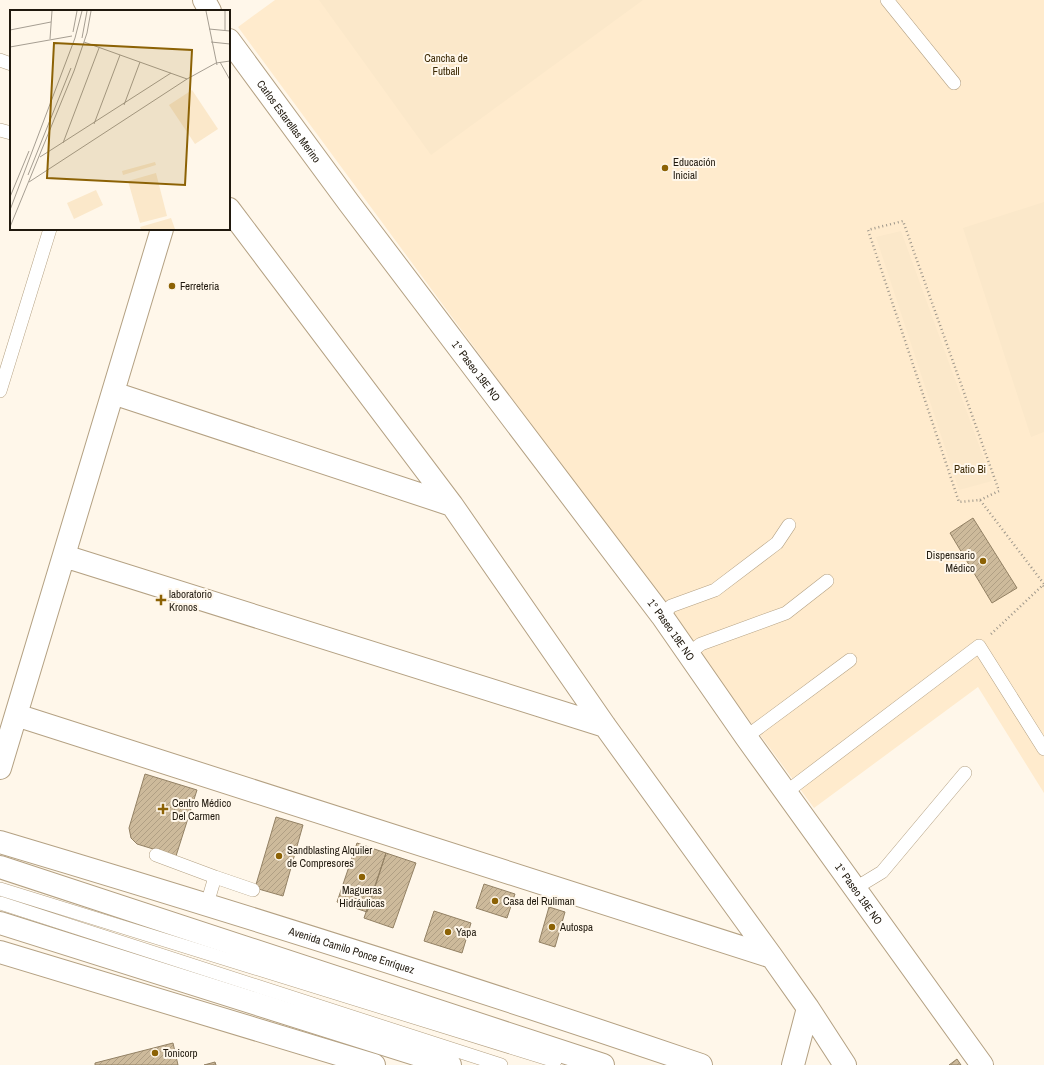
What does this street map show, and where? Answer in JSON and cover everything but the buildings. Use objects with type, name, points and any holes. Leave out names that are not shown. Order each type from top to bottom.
[{"type":"street","points":[[204,0],[209,10]]},
{"type":"street","name":"Carlos Estarellas Merino","points":[[230,41],[349,203]]},
{"type":"street","name":"1° Paseo 19E NO","points":[[349,203],[662,616],[785,793],[982,1065]]},
{"type":"street","points":[[230,210],[452,505],[605,726],[808,1008],[845,1065]]},
{"type":"street","points":[[0,768],[162,230]]},
{"type":"street","points":[[112,393],[452,505]]},
{"type":"street","points":[[64,556],[605,726]]},
{"type":"street","points":[[16,715],[772,957]]},
{"type":"street","name":"Avenida Camilo Ponce Enríquez","points":[[0,842],[207,904],[702,1065]]},
{"type":"street","points":[[0,867],[603,1065]]},
{"type":"street","points":[[0,923],[450,1065]]},
{"type":"street","points":[[0,952],[341,1060],[374,1065]]},
{"type":"street","points":[[793,1065],[808,1008]]},
{"type":"lane","points":[[887,0],[954,83]]},
{"type":"lane","points":[[0,60],[10,64]]},
{"type":"lane","points":[[0,130],[10,133]]},
{"type":"lane","points":[[0,391],[50,230]]},
{"type":"lane","points":[[662,616],[671,606],[715,590],[777,543],[789,525]]},
{"type":"lane","points":[[688,654],[701,644],[786,613],[827,581]]},
{"type":"lane","points":[[785,793],[979,646],[1044,748]]},
{"type":"lane","points":[[746,738],[850,660]]},
{"type":"lane","points":[[854,889],[882,872],[965,773]]},
{"type":"lane","points":[[156,855],[253,890]]},
{"type":"lane","points":[[207,904],[215,877]]},
{"type":"lane","points":[[0,889],[438,1023],[569,1065]]},
{"type":"lane","points":[[0,903],[501,1065]]},
{"type":"path","points":[[903,222],[999,491],[980,500],[959,502],[868,230],[903,222]]},
{"type":"path","points":[[979,646],[1044,585],[980,500]]},
{"type":"shaded area","points":[[275,0],[1044,0],[1044,793],[978,687],[814,808],[238,27]]},
{"type":"green space","name":"Cancha de Futball","points":[[319,0],[643,0],[431,155]]},
{"type":"green space","points":[[1044,202],[1044,432],[1031,437],[963,228]]},
{"type":"green space","name":"Patio Bi","points":[[901,231],[992,481],[959,490],[876,237]]},
{"type":"place","name":"Educación Inicial","points":[[665,168]]},
{"type":"place","name":"Ferreteria","points":[[172,286]]},
{"type":"place","name":"Dispensario Médico","points":[[983,561]]},
{"type":"place","name":"laboratorio Kronos","points":[[161,600]]},
{"type":"place","name":"Centro Médico Del Carmen","points":[[163,809]]},
{"type":"place","name":"Sandblasting Alquiler de Compresores","points":[[279,856]]},
{"type":"place","name":"Magueras Hidráulicas","points":[[362,877]]},
{"type":"place","name":"Casa del Ruliman","points":[[495,901]]},
{"type":"place","name":"Autospa","points":[[552,927]]},
{"type":"place","name":"Yapa","points":[[448,932]]},
{"type":"place","name":"Tonicorp","points":[[155,1053]]}]
